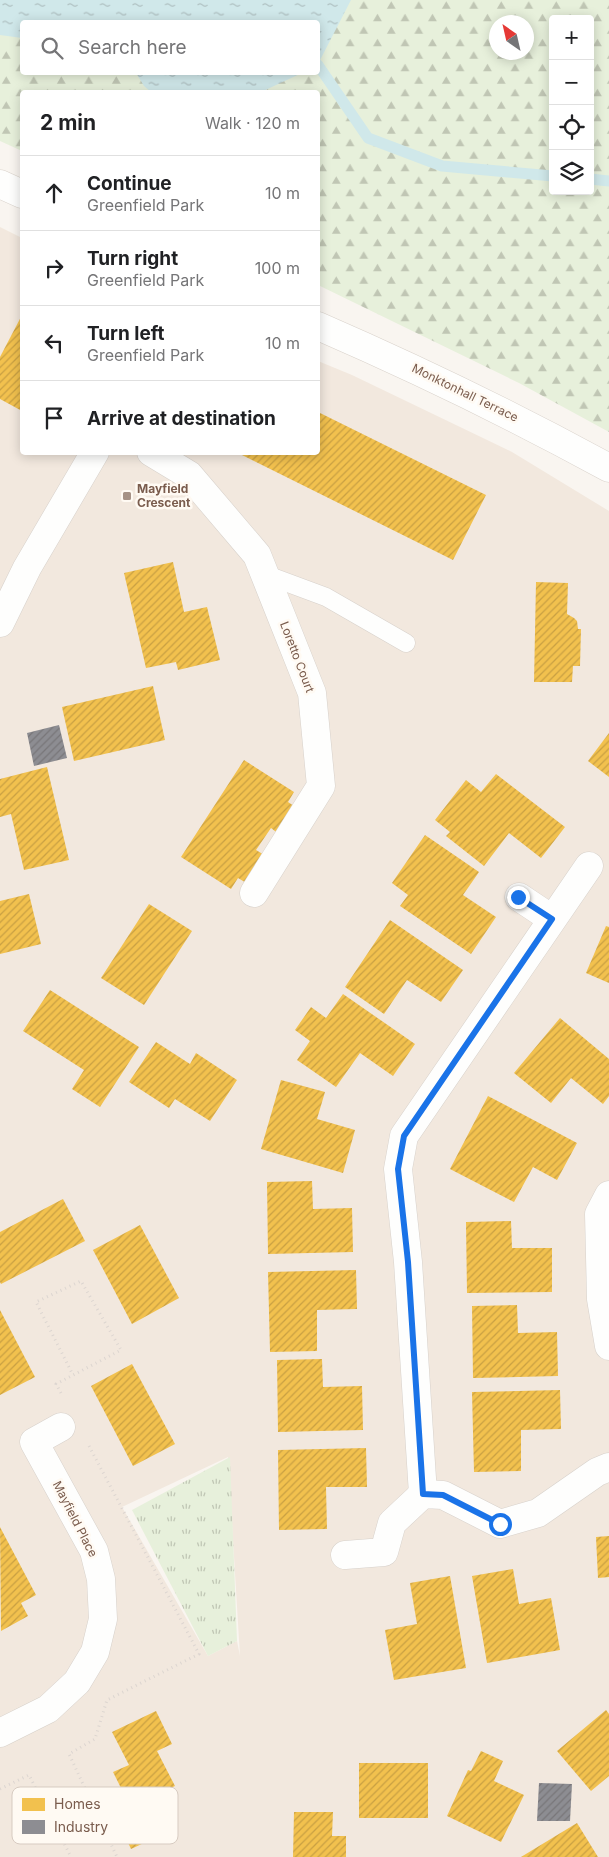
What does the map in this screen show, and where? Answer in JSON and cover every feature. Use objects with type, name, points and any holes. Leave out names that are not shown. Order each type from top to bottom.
[{"type":"street","points":[[0,184],[20,193]]},
{"type":"street","name":"Monktonhall Terrace","points":[[320,327],[406,364],[521,420],[609,468]]},
{"type":"street","points":[[0,623],[27,568],[93,455]]},
{"type":"street","name":"Loretto Court","points":[[156,455],[189,474],[256,554],[312,693],[321,786],[254,892]]},
{"type":"street","points":[[423,1494],[408,1262],[398,1169],[404,1136],[589,866]]},
{"type":"street","points":[[518,897],[552,919]]},
{"type":"street","points":[[609,1195],[599,1214],[600,1299],[609,1346]]},
{"type":"street","name":"Mayfield Place","points":[[0,1733],[48,1708],[77,1682],[95,1652],[103,1619],[101,1579],[94,1551],[34,1442],[61,1427]]},
{"type":"street","points":[[346,1555],[384,1552],[392,1523],[423,1494],[443,1495],[500,1524],[538,1513],[597,1472],[609,1467]]},
{"type":"lane","points":[[264,574],[326,596],[406,643]]},
{"type":"path","points":[[64,1398],[56,1384],[73,1375],[120,1350],[81,1281],[36,1302],[73,1375]]},
{"type":"path","points":[[0,1790],[29,1775],[35,1787]]},
{"type":"path","points":[[64,1844],[71,1857]]},
{"type":"shaded area","points":[[0,227],[20,237],[20,455],[320,455],[320,362],[352,375],[512,452],[609,511],[609,1857],[0,1857]],"holes":[[[228,1457],[240,1656],[237,1641],[208,1656],[122,1507]]]},
{"type":"green space","points":[[0,0],[20,20],[20,75],[320,75],[320,20],[317,20],[303,0],[609,0],[609,432],[519,383],[320,286],[320,90],[20,90],[20,150],[0,141]]},
{"type":"green space","points":[[230,1457],[237,1641],[208,1656],[132,1510]]},
{"type":"water","points":[[0,0],[351,0],[320,60],[320,20],[20,20],[20,38],[0,35]]},
{"type":"water","points":[[137,75],[298,75],[265,90],[149,90]]},
{"type":"building: Homes","points":[[20,319],[20,410],[0,399],[0,357]]},
{"type":"building: Homes","points":[[320,413],[486,495],[453,560],[242,455],[320,455]]},
{"type":"building: Homes","points":[[173,562],[184,612],[207,607],[220,660],[178,670],[176,662],[146,668],[124,573]]},
{"type":"building: Homes","points":[[536,582],[568,583],[567,614],[577,621],[578,629],[581,629],[580,666],[573,666],[572,682],[534,682]]},
{"type":"building: Homes","points":[[153,686],[165,740],[74,761],[62,707]]},
{"type":"building: Homes","points":[[609,733],[609,777],[588,761]]},
{"type":"building: Homes","points":[[244,760],[294,792],[288,802],[297,808],[280,835],[271,828],[256,850],[266,856],[248,884],[238,878],[231,889],[181,857]]},
{"type":"building: Homes","points":[[47,767],[69,860],[24,870],[11,814],[0,817],[0,779]]},
{"type":"building: Homes","points":[[496,774],[565,827],[541,858],[509,833],[484,866],[446,836],[450,832],[435,820],[466,780],[481,792]]},
{"type":"building: Homes","points":[[425,835],[479,872],[463,895],[496,917],[471,954],[400,906],[408,895],[392,883]]},
{"type":"building: Homes","points":[[29,894],[41,944],[0,954],[0,901]]},
{"type":"building: Homes","points":[[149,904],[192,931],[144,1005],[101,978]]},
{"type":"building: Homes","points":[[390,920],[463,970],[441,1002],[407,980],[384,1014],[345,987]]},
{"type":"building: Homes","points":[[606,926],[609,927],[609,983],[586,973]]},
{"type":"building: Homes","points":[[50,990],[139,1047],[100,1107],[72,1089],[84,1070],[23,1031]]},
{"type":"building: Homes","points":[[343,994],[415,1044],[393,1076],[360,1053],[336,1087],[297,1060],[310,1041],[295,1030],[311,1007],[326,1018]]},
{"type":"building: Homes","points":[[560,1018],[609,1059],[609,1096],[603,1104],[571,1078],[551,1103],[514,1073]]},
{"type":"building: Homes","points":[[156,1042],[190,1064],[196,1053],[237,1080],[210,1121],[175,1099],[169,1108],[129,1082]]},
{"type":"building: Homes","points":[[281,1080],[325,1092],[317,1119],[355,1130],[343,1173],[261,1149]]},
{"type":"building: Homes","points":[[488,1096],[577,1143],[557,1180],[533,1167],[514,1202],[450,1169]]},
{"type":"building: Homes","points":[[312,1181],[313,1209],[352,1208],[353,1252],[268,1254],[267,1182]]},
{"type":"building: Homes","points":[[63,1199],[85,1241],[1,1284],[0,1232]]},
{"type":"building: Homes","points":[[511,1221],[512,1248],[552,1248],[552,1292],[467,1293],[466,1222]]},
{"type":"building: Homes","points":[[140,1225],[179,1298],[132,1324],[93,1250]]},
{"type":"building: Homes","points":[[356,1270],[357,1309],[317,1310],[317,1351],[270,1352],[268,1272]]},
{"type":"building: Homes","points":[[517,1305],[518,1333],[557,1332],[558,1376],[473,1378],[472,1306]]},
{"type":"building: Homes","points":[[0,1310],[35,1377],[0,1395]]},
{"type":"building: Homes","points":[[322,1359],[323,1387],[362,1386],[363,1430],[278,1432],[277,1360]]},
{"type":"building: Homes","points":[[132,1364],[175,1444],[133,1466],[91,1386]]},
{"type":"building: Homes","points":[[560,1390],[561,1429],[521,1430],[521,1471],[474,1472],[472,1392]]},
{"type":"building: Homes","points":[[366,1448],[367,1487],[326,1487],[327,1529],[279,1530],[278,1450]]},
{"type":"building: Homes","points":[[0,1527],[36,1595],[21,1603],[28,1616],[1,1631]]},
{"type":"building: Homes","points":[[609,1536],[609,1577],[598,1578],[596,1537]]},
{"type":"building: Homes","points":[[513,1569],[519,1604],[551,1598],[560,1650],[487,1663],[472,1576]]},
{"type":"building: Homes","points":[[450,1576],[466,1668],[394,1680],[385,1630],[417,1624],[410,1583]]},
{"type":"building: Homes","points":[[606,1710],[609,1714],[609,1776],[591,1791],[557,1751]]},
{"type":"building: Homes","points":[[156,1711],[172,1744],[157,1751],[175,1786],[120,1787],[113,1772],[129,1765],[112,1732]]},
{"type":"building: Homes","points":[[481,1751],[503,1761],[494,1781],[524,1795],[501,1842],[447,1816],[468,1770],[471,1771]]},
{"type":"building: Homes","points":[[359,1763],[428,1763],[428,1818],[359,1818]]},
{"type":"building: Homes","points":[[294,1812],[333,1812],[332,1836],[346,1836],[346,1857],[293,1857]]},
{"type":"building: Homes","points":[[577,1823],[598,1857],[521,1857]]},
{"type":"building: Homes","points":[[129,1844],[142,1844],[131,1849]]},
{"type":"building: Industry","points":[[59,725],[67,758],[34,766],[27,733]]},
{"type":"building: Industry","points":[[539,1783],[572,1784],[570,1821],[537,1821]]},
{"type":"waterway","points":[[320,68],[368,138],[442,166],[549,176]]},
{"type":"waterway","points":[[594,179],[609,181]]},
{"type":"place","name":"Mayfield Crescent","points":[[127,496]]},
{"type":"route","points":[[500,1524],[443,1495],[423,1494],[408,1262],[398,1169],[404,1136],[552,919],[518,897]]}]
